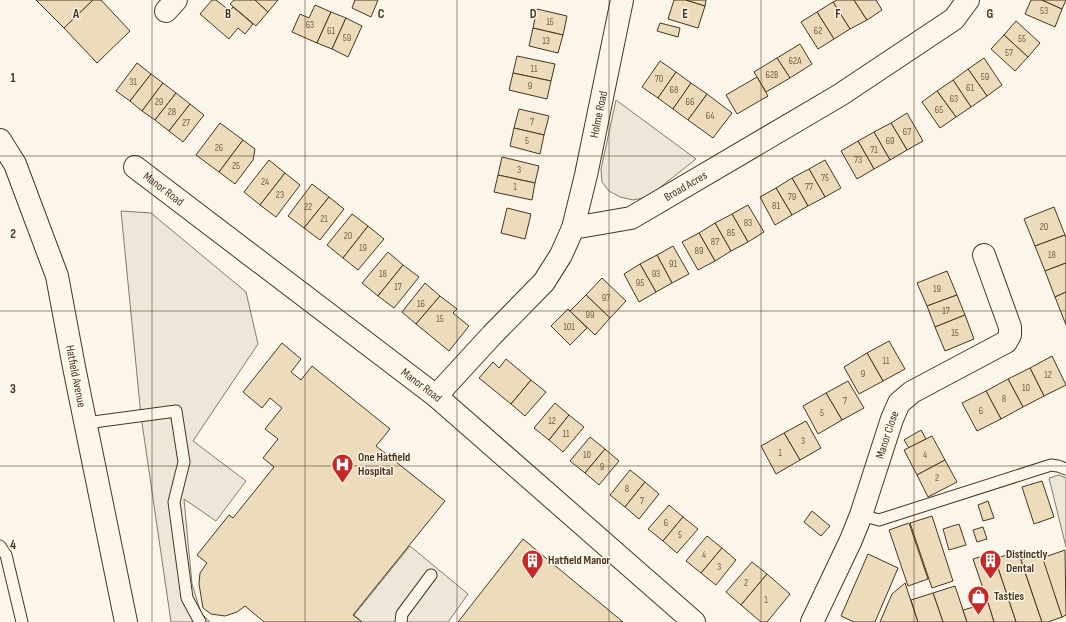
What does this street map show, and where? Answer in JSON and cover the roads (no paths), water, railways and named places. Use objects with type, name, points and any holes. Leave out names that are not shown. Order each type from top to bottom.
[{"type":"street","name":"Holme Road","points":[[573,228],[586,175],[622,0]]},
{"type":"street","name":"Broad Acres","points":[[573,228],[631,218],[840,95],[954,19],[968,0]]},
{"type":"street","name":"Hatfield Avenue","points":[[0,140],[15,164],[57,276],[126,622]]},
{"type":"street","name":"Manor Road","points":[[135,167],[436,396],[694,622]]},
{"type":"street","points":[[436,396],[492,335],[544,282],[561,255],[573,228]]},
{"type":"street","name":"Manor Close","points":[[814,621],[861,515],[892,419],[899,403],[912,392],[1006,342],[1010,335],[1010,327],[984,255]]},
{"type":"lane","points":[[86,424],[176,411],[184,462],[174,502],[187,598],[200,622]]},
{"type":"lane","points":[[861,515],[879,520],[1051,465],[1066,469]]},
{"type":"lane","points":[[0,546],[6,555],[22,622]]},
{"type":"lane","points":[[401,622],[402,614],[431,575]]},
{"type":"place","name":"One Hatfield Hospital","points":[[342,484]]},
{"type":"place","name":"Hatfield Manor","points":[[532,580]]},
{"type":"place","name":"Distinctly Dental","points":[[991,580]]},
{"type":"place","name":"Tasties","points":[[979,616]]}]
